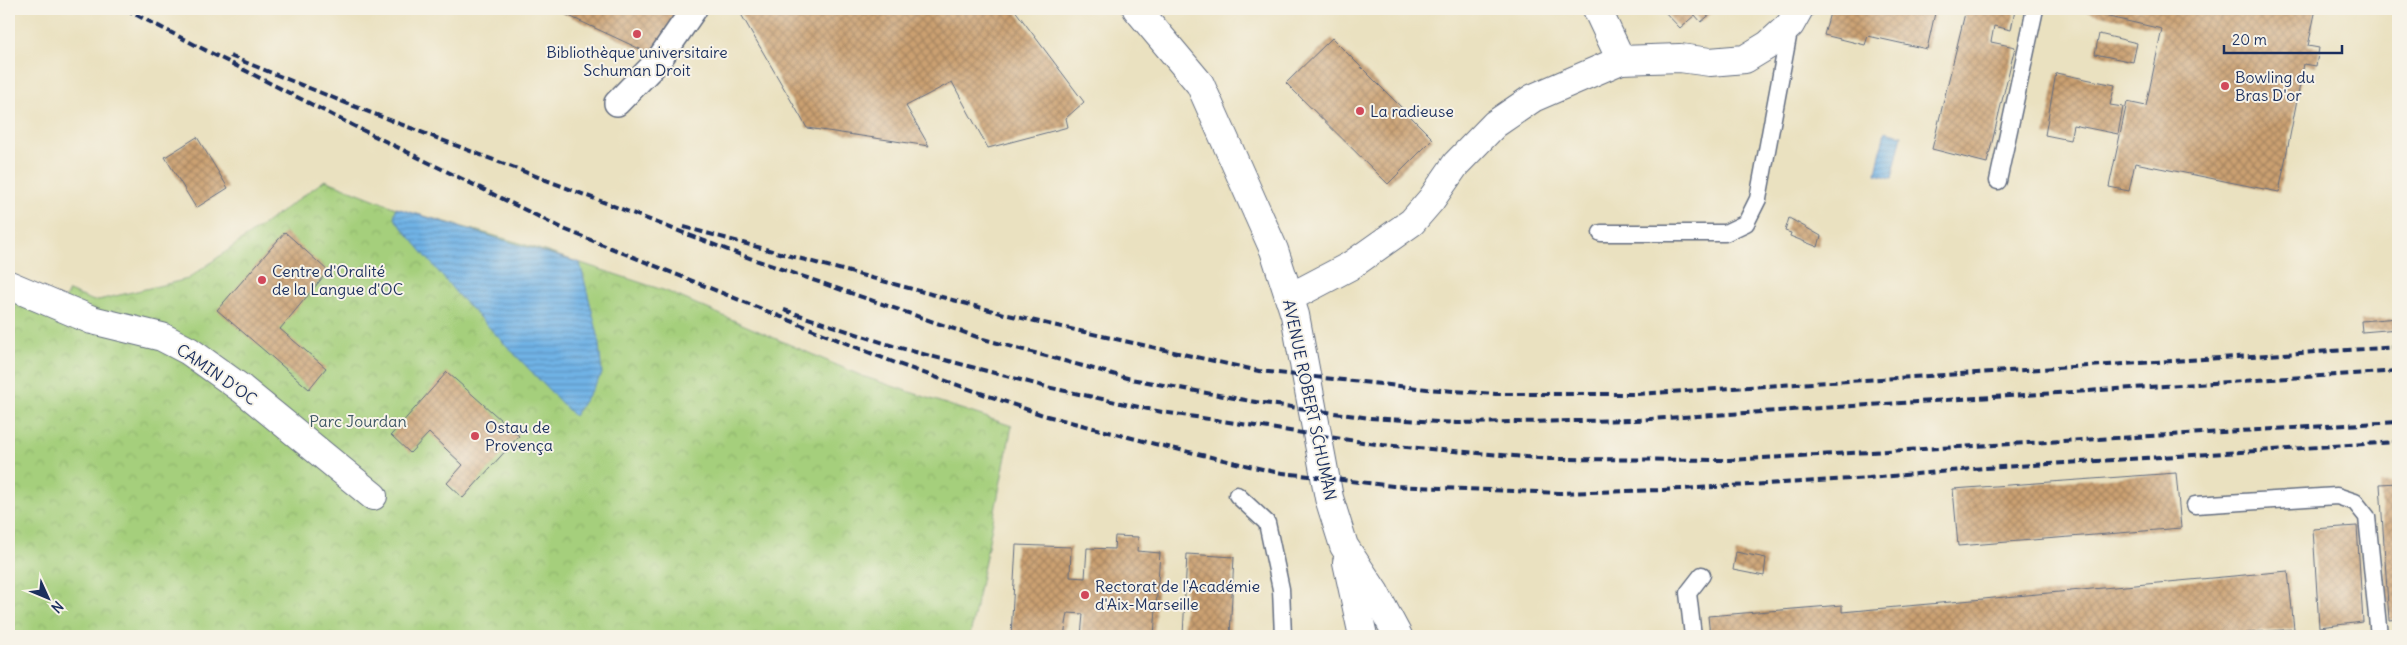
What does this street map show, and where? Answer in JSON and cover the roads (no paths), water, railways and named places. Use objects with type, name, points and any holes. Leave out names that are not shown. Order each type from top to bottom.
[{"type":"street","points":[[618,103],[658,62],[694,9]]},
{"type":"street","name":"AVENUE ROBERT SCHUMAN","points":[[1137,9],[1200,84],[1274,250],[1300,338],[1329,498],[1344,546],[1375,593],[1398,636]]},
{"type":"street","points":[[1597,9],[1621,60]]},
{"type":"street","points":[[1289,298],[1350,266],[1412,222],[1431,200],[1456,164],[1495,124],[1533,98],[1621,60],[1680,58],[1710,62],[1745,59],[1768,44],[1794,17]]},
{"type":"street","name":"CAMIN D’OC","points":[[9,286],[92,320],[162,337],[189,351],[242,389],[373,496]]},
{"type":"street","points":[[1344,546],[1363,636]]},
{"type":"lane","points":[[1998,181],[2035,9]]},
{"type":"lane","points":[[1601,233],[1725,233],[1746,223],[1758,199],[1794,17]]},
{"type":"lane","points":[[1237,495],[1267,522],[1281,589],[1283,636]]},
{"type":"lane","points":[[2195,505],[2337,496],[2355,502],[2367,517],[2369,527],[2379,636]]},
{"type":"lane","points":[[1693,636],[1688,593],[1702,575]]},
{"type":"water","points":[[1885,131],[1902,135],[1892,178],[1876,174]]},
{"type":"water","points":[[396,208],[580,263],[598,335],[602,374],[574,416],[457,294],[394,218]]},
{"type":"railway","points":[[125,9],[344,121],[566,230],[898,364],[1043,415],[1275,472],[1393,486],[1559,493],[1663,490],[1869,478],[1985,468],[2398,442]]},
{"type":"railway","points":[[230,56],[356,107],[741,255],[983,339],[1131,379],[1256,402],[1370,418],[1457,423],[1636,420],[2398,371]]},
{"type":"railway","points":[[684,227],[1008,315],[1259,371],[1427,389],[1496,394],[1636,394],[2398,347]]},
{"type":"railway","points":[[784,310],[893,346],[1047,387],[1162,412],[1383,445],[1549,459],[1729,460],[2398,422]]},
{"type":"place","name":"Bibliothèque universitaire Schuman Droit","points":[[637,34]]},
{"type":"place","name":"Bowling du Bras D'or","points":[[2225,86]]},
{"type":"place","name":"La radieuse","points":[[1360,111]]},
{"type":"place","name":"Centre d'Oralité de la Langue d'OC","points":[[262,280]]},
{"type":"place","name":"Ostau de Provença","points":[[475,436]]},
{"type":"place","name":"Rectorat de l'Académie d'Aix-Marseille","points":[[1085,595]]},
{"type":"park label","name":"Parc Jourdan","points":[[358,421]]}]
